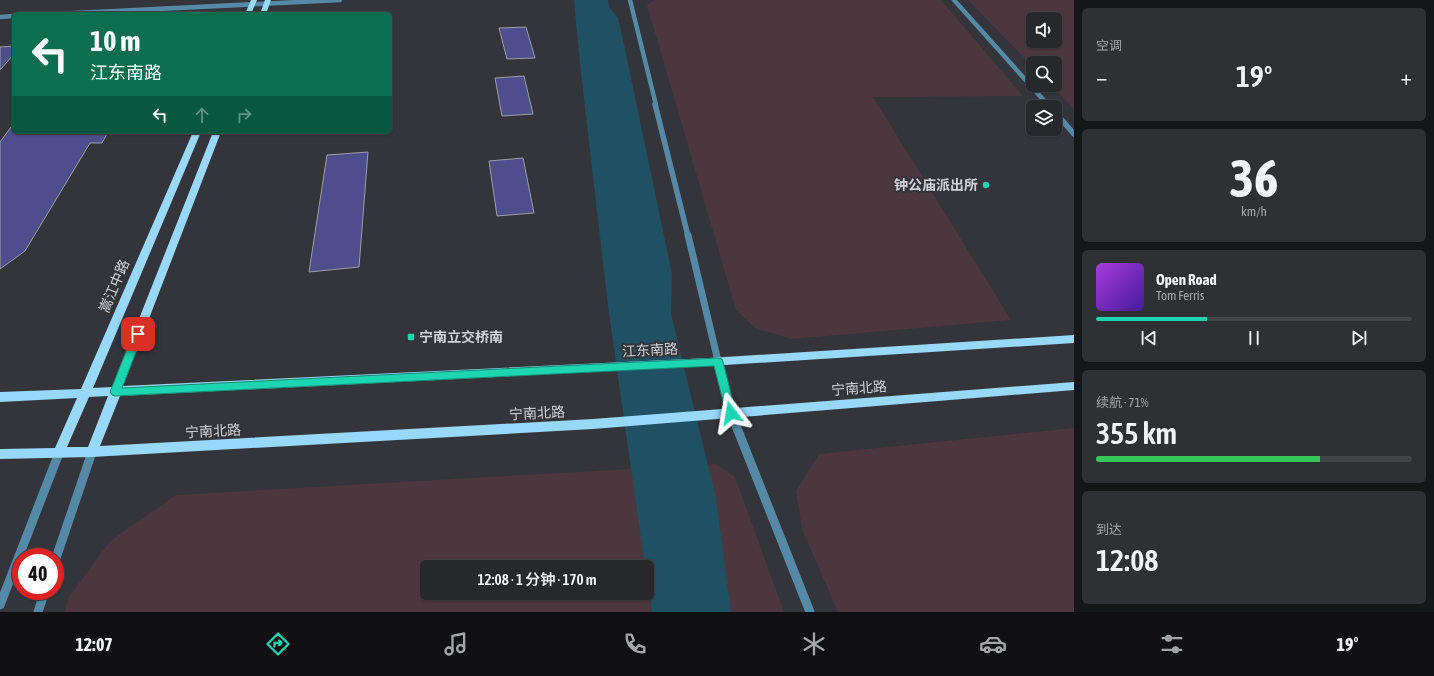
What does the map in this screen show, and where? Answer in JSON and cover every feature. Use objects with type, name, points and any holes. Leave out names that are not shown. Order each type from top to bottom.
[{"type":"main road","points":[[249,12],[253,2]]},
{"type":"main road","points":[[264,12],[268,2]]},
{"type":"main road","name":"嵩江中路","points":[[59,453],[196,134]]},
{"type":"main road","points":[[92,452],[216,134]]},
{"type":"main road","points":[[714,362],[1074,339]]},
{"type":"main road","name":"江东南路","points":[[115,392],[714,362]]},
{"type":"main road","name":"宁南北路","points":[[0,454],[92,452],[593,424],[1074,386]]},
{"type":"main road","points":[[0,397],[115,392]]},
{"type":"street","points":[[88,12],[253,2],[340,0]]},
{"type":"street","points":[[630,0],[725,414],[810,612]]},
{"type":"street","points":[[954,0],[1044,100]]},
{"type":"street","points":[[0,17],[12,16]]},
{"type":"street","points":[[1062,120],[1074,134]]},
{"type":"street","points":[[59,548],[92,452]]},
{"type":"street","points":[[0,605],[59,453]]},
{"type":"street","points":[[38,612],[42,600]]},
{"type":"shaded area","points":[[655,0],[941,0],[1023,96],[873,97],[1011,320],[792,339],[755,328],[736,310],[647,5]]},
{"type":"shaded area","points":[[968,0],[1074,0],[1074,109],[1058,92],[1062,92],[1062,56],[1026,56],[1026,60]]},
{"type":"shaded area","points":[[1074,428],[1074,612],[838,612],[802,529],[796,491],[819,454]]},
{"type":"shaded area","points":[[716,464],[735,477],[784,612],[64,612],[69,597],[110,541],[176,495]]},
{"type":"water","points":[[574,0],[608,0],[609,7],[618,18],[621,30],[672,274],[671,314],[716,498],[731,612],[652,612],[650,600],[654,600],[654,560],[644,560],[608,306]]},
{"type":"building","points":[[526,27],[535,58],[507,59],[499,28]]},
{"type":"building","points":[[12,46],[12,56],[0,70],[0,47]]},
{"type":"building","points":[[524,76],[533,114],[502,116],[495,78]]},
{"type":"building","points":[[12,126],[12,134],[107,134],[102,143],[90,143],[25,251],[0,269],[0,142]]},
{"type":"building","points":[[368,152],[359,267],[309,272],[327,155]]},
{"type":"building","points":[[523,158],[534,213],[497,216],[489,161]]},
{"type":"place","name":"钟公庙派出所","points":[[986,185]]},
{"type":"place","name":"宁南立交桥南","points":[[411,337]]},
{"type":"route","points":[[138,334],[115,392],[718,362],[731,413]]}]
